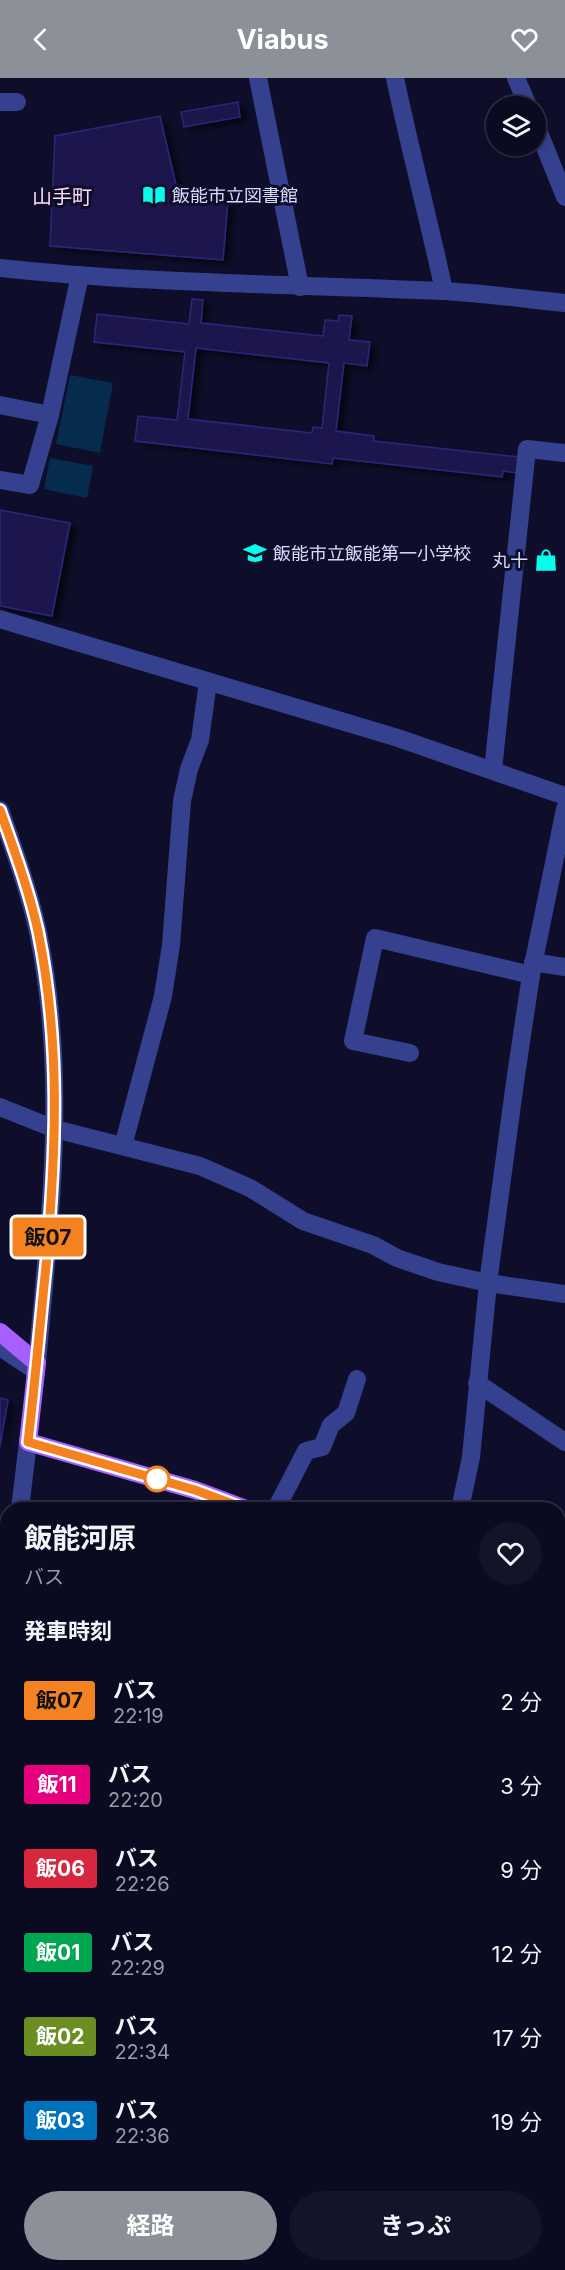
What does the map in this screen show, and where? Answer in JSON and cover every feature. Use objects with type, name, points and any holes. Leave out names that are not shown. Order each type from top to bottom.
[{"type":"main road","points":[[0,1332],[37,1367],[28,1442],[195,1490],[227,1502]]},
{"type":"street","points":[[258,78],[300,287]]},
{"type":"street","points":[[395,78],[415,174],[423,195],[444,291]]},
{"type":"street","points":[[516,78],[524,96]]},
{"type":"street","points":[[546,150],[565,197]]},
{"type":"street","points":[[0,268],[80,275],[300,287],[444,291],[565,303]]},
{"type":"street","points":[[0,480],[30,485],[50,415],[80,275]]},
{"type":"street","points":[[0,405],[50,415]]},
{"type":"street","points":[[493,770],[527,449],[565,453]]},
{"type":"street","points":[[0,619],[398,738],[565,796]]},
{"type":"street","points":[[123,1146],[163,996],[172,936],[182,801],[189,769],[200,740],[208,682]]},
{"type":"street","points":[[461,1502],[471,1457],[488,1283],[532,969],[565,809]]},
{"type":"street","points":[[0,810],[20,866],[39,939],[48,988],[56,1086],[56,1129],[37,1367],[0,1347]]},
{"type":"street","points":[[410,1053],[353,1041],[375,938],[532,969],[565,967]]},
{"type":"street","points":[[0,1107],[56,1129],[200,1166],[219,1173],[255,1191],[303,1221],[373,1245],[397,1258],[438,1272],[488,1283],[565,1294]]},
{"type":"street","points":[[280,1502],[306,1451],[322,1447],[331,1425],[346,1413],[357,1379]]},
{"type":"street","points":[[477,1383],[565,1442]]},
{"type":"street","points":[[21,1502],[28,1442]]},
{"type":"water","points":[[70,375],[113,383],[100,453],[56,444]]},
{"type":"water","points":[[50,458],[93,466],[87,498],[44,489]]},
{"type":"building","points":[[238,102],[240,117],[184,127],[181,112]]},
{"type":"building","points":[[160,116],[179,198],[228,201],[223,260],[50,246],[55,136]]},
{"type":"building","points":[[192,299],[203,300],[201,323],[323,336],[325,320],[338,321],[339,315],[352,316],[349,340],[370,342],[367,366],[344,363],[336,431],[374,436],[374,441],[519,457],[517,473],[503,471],[502,477],[333,458],[332,464],[135,441],[138,416],[177,420],[185,352],[94,342],[97,314],[189,324]],"holes":[[[196,348],[329,363],[322,428],[313,427],[312,433],[188,419]]]},
{"type":"building","points":[[0,510],[70,523],[52,616],[0,606]]},
{"type":"building","points":[[0,1398],[8,1400],[0,1446]]},
{"type":"bus line","name":"飯07","points":[[0,810],[20,866],[38,929],[48,988],[56,1086],[54,1173],[28,1442],[231,1502]]},
{"type":"place","name":"飯能市立図書館","points":[[154,195]]},
{"type":"place","name":"飯能市立飯能第一小学校","points":[[255,553]]},
{"type":"place","name":"丸十","points":[[546,560]]},
{"type":"district","name":"山手町","points":[[62,197]]}]
